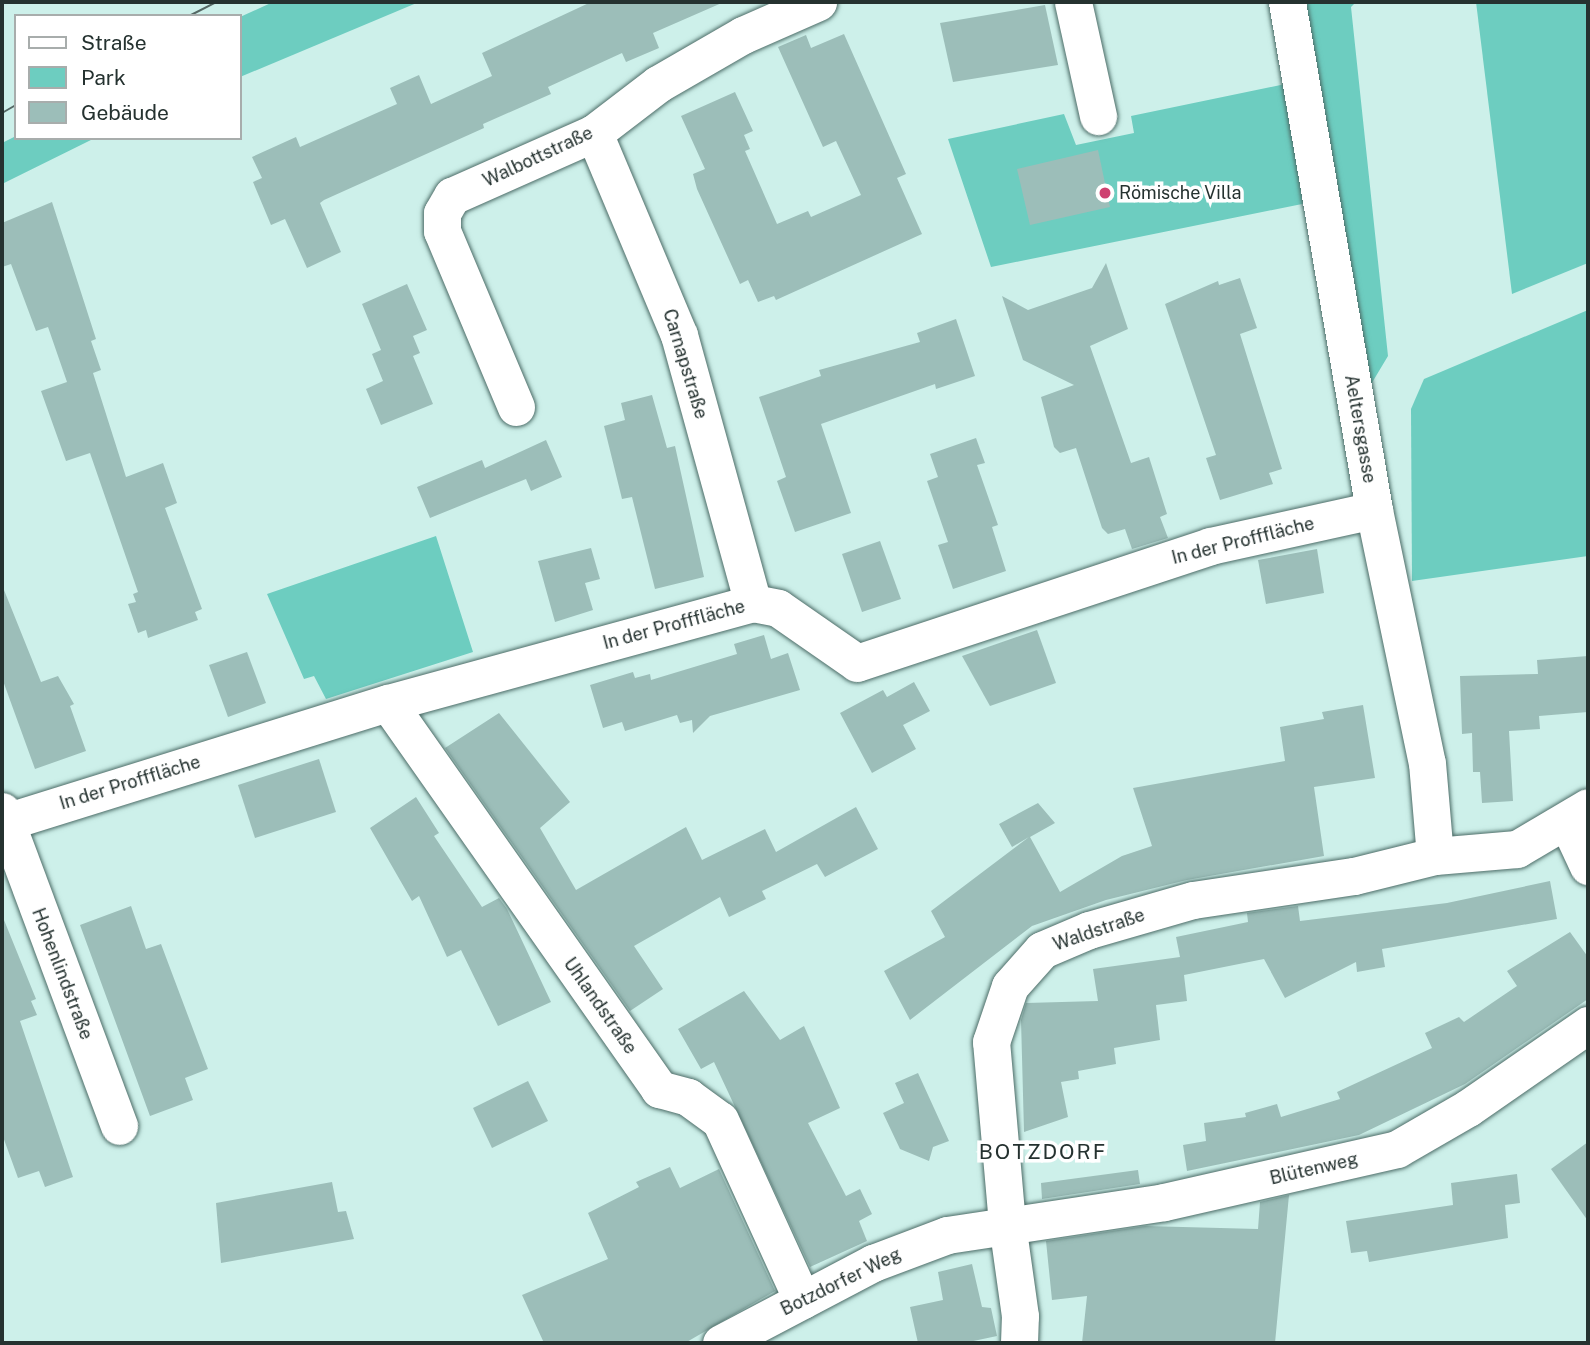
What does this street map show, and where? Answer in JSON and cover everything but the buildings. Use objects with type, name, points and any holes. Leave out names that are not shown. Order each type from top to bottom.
[{"type":"street","name":"Walbottstraße","points":[[516,407],[442,231],[442,213],[452,196],[594,133],[658,84],[743,35],[818,2]]},
{"type":"street","points":[[1073,2],[1098,116]]},
{"type":"street","name":"Aeltersgasse","points":[[1287,2],[1374,510],[1427,763],[1435,856]]},
{"type":"street","name":"Carnapstraße","points":[[594,133],[680,335],[753,603]]},
{"type":"street","name":"In der Profffläche","points":[[3,819],[388,703],[753,603],[778,608],[857,663],[1210,546],[1374,510]]},
{"type":"street","name":"Uhlandstraße","points":[[388,703],[659,1089],[688,1097],[720,1120],[802,1300]]},
{"type":"street","points":[[1578,814],[1588,866]]},
{"type":"street","name":"Waldstraße","points":[[1019,1343],[1020,1316],[1007,1224],[991,1042],[1010,986],[1042,950],[1089,930],[1193,900],[1354,876],[1435,856],[1517,849],[1578,814]]},
{"type":"street","name":"Hohenlindstraße","points":[[3,819],[119,1126]]},
{"type":"street","name":"Blütenweg","points":[[1007,1224],[1164,1202],[1397,1150],[1468,1108],[1588,1025]]},
{"type":"street","name":"Botzdorfer Weg","points":[[721,1343],[873,1263],[947,1235],[1007,1224]]},
{"type":"green space","points":[[273,2],[419,2],[242,76],[242,16]]},
{"type":"green space","points":[[1303,2],[1356,2],[1351,7],[1388,356],[1367,391]]},
{"type":"green space","points":[[1476,2],[1588,2],[1588,263],[1512,294]]},
{"type":"green space","points":[[1290,83],[1312,202],[991,267],[948,139],[1064,114],[1076,145],[1134,133],[1131,116]]},
{"type":"green space","points":[[14,137],[14,140],[91,140],[2,184],[2,143]]},
{"type":"green space","points":[[1588,310],[1588,556],[1412,581],[1411,409],[1424,379]]},
{"type":"green space","points":[[436,536],[473,652],[326,699],[314,676],[304,679],[267,594]]},
{"type":"tram line","points":[[193,14],[216,2]]},
{"type":"tram line","points":[[2,113],[14,106]]},
{"type":"place","name":"Römische Villa","points":[[1105,193]]},
{"type":"district","name":"BOTZDORF","points":[[1043,1152]]}]
